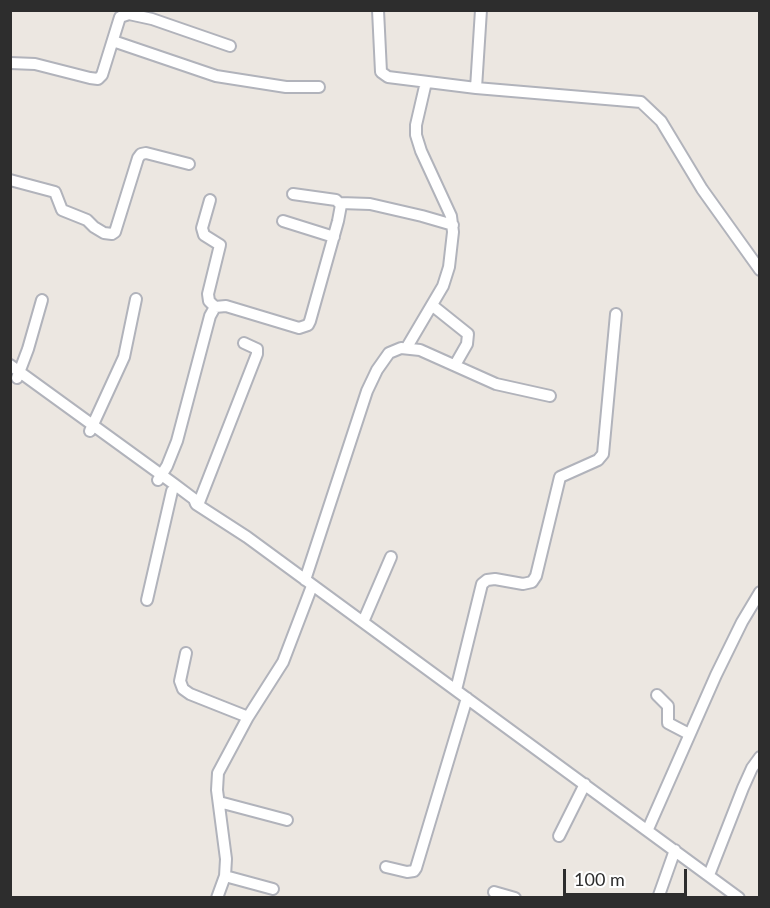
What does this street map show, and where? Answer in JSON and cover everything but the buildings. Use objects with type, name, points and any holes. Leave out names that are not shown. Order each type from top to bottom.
[{"type":"street","points":[[378,10],[381,72],[388,77],[476,88],[641,102],[661,121],[702,189],[759,270]]},
{"type":"street","points":[[476,88],[481,10]]},
{"type":"street","points":[[10,63],[35,64],[98,79],[102,75],[118,22],[122,15],[129,14],[155,15],[230,46]]},
{"type":"street","points":[[113,41],[216,76],[286,87],[319,87]]},
{"type":"street","points":[[407,347],[443,286],[449,267],[453,225],[421,152],[416,135],[416,125],[426,82]]},
{"type":"street","points":[[10,180],[55,192],[62,210],[87,220],[104,233],[112,234],[115,232],[139,155],[146,153],[189,164]]},
{"type":"street","points":[[292,194],[336,200],[340,203],[370,204],[453,225]]},
{"type":"street","points":[[210,200],[202,228],[204,235],[220,245],[208,294],[209,301],[215,307]]},
{"type":"street","points":[[215,307],[226,306],[294,327],[305,326],[310,321],[334,237],[340,203]]},
{"type":"street","points":[[283,221],[334,237]]},
{"type":"street","points":[[92,429],[124,357],[136,299]]},
{"type":"street","points":[[42,300],[14,372],[160,478],[247,537],[739,897]]},
{"type":"street","points":[[433,306],[468,334],[467,344],[455,365]]},
{"type":"street","points":[[160,478],[181,431],[210,316],[215,307]]},
{"type":"street","points":[[456,690],[482,584],[487,580],[495,579],[523,584],[532,582],[536,576],[560,477],[598,460],[603,454],[616,314]]},
{"type":"street","points":[[197,504],[258,352],[257,349],[244,343]]},
{"type":"street","points":[[217,897],[225,876],[226,849],[216,781],[218,773],[248,717],[283,662],[372,379],[381,362],[389,353],[407,347],[429,353],[496,384],[550,396]]},
{"type":"street","points":[[160,478],[172,491],[190,503],[197,504]]},
{"type":"street","points":[[147,600],[172,491]]},
{"type":"street","points":[[363,622],[391,557]]},
{"type":"street","points":[[648,829],[716,675],[759,592]]},
{"type":"street","points":[[186,653],[180,681],[183,688],[190,694],[248,717]]},
{"type":"street","points":[[657,695],[668,706],[668,723],[689,734]]},
{"type":"street","points":[[386,867],[407,872],[414,871],[416,868],[466,698]]},
{"type":"street","points":[[709,875],[743,788],[759,757]]},
{"type":"street","points":[[559,836],[585,784]]},
{"type":"street","points":[[219,802],[287,820]]},
{"type":"street","points":[[658,897],[675,850]]},
{"type":"street","points":[[225,876],[273,889]]},
{"type":"street","points":[[494,892],[515,897]]}]
